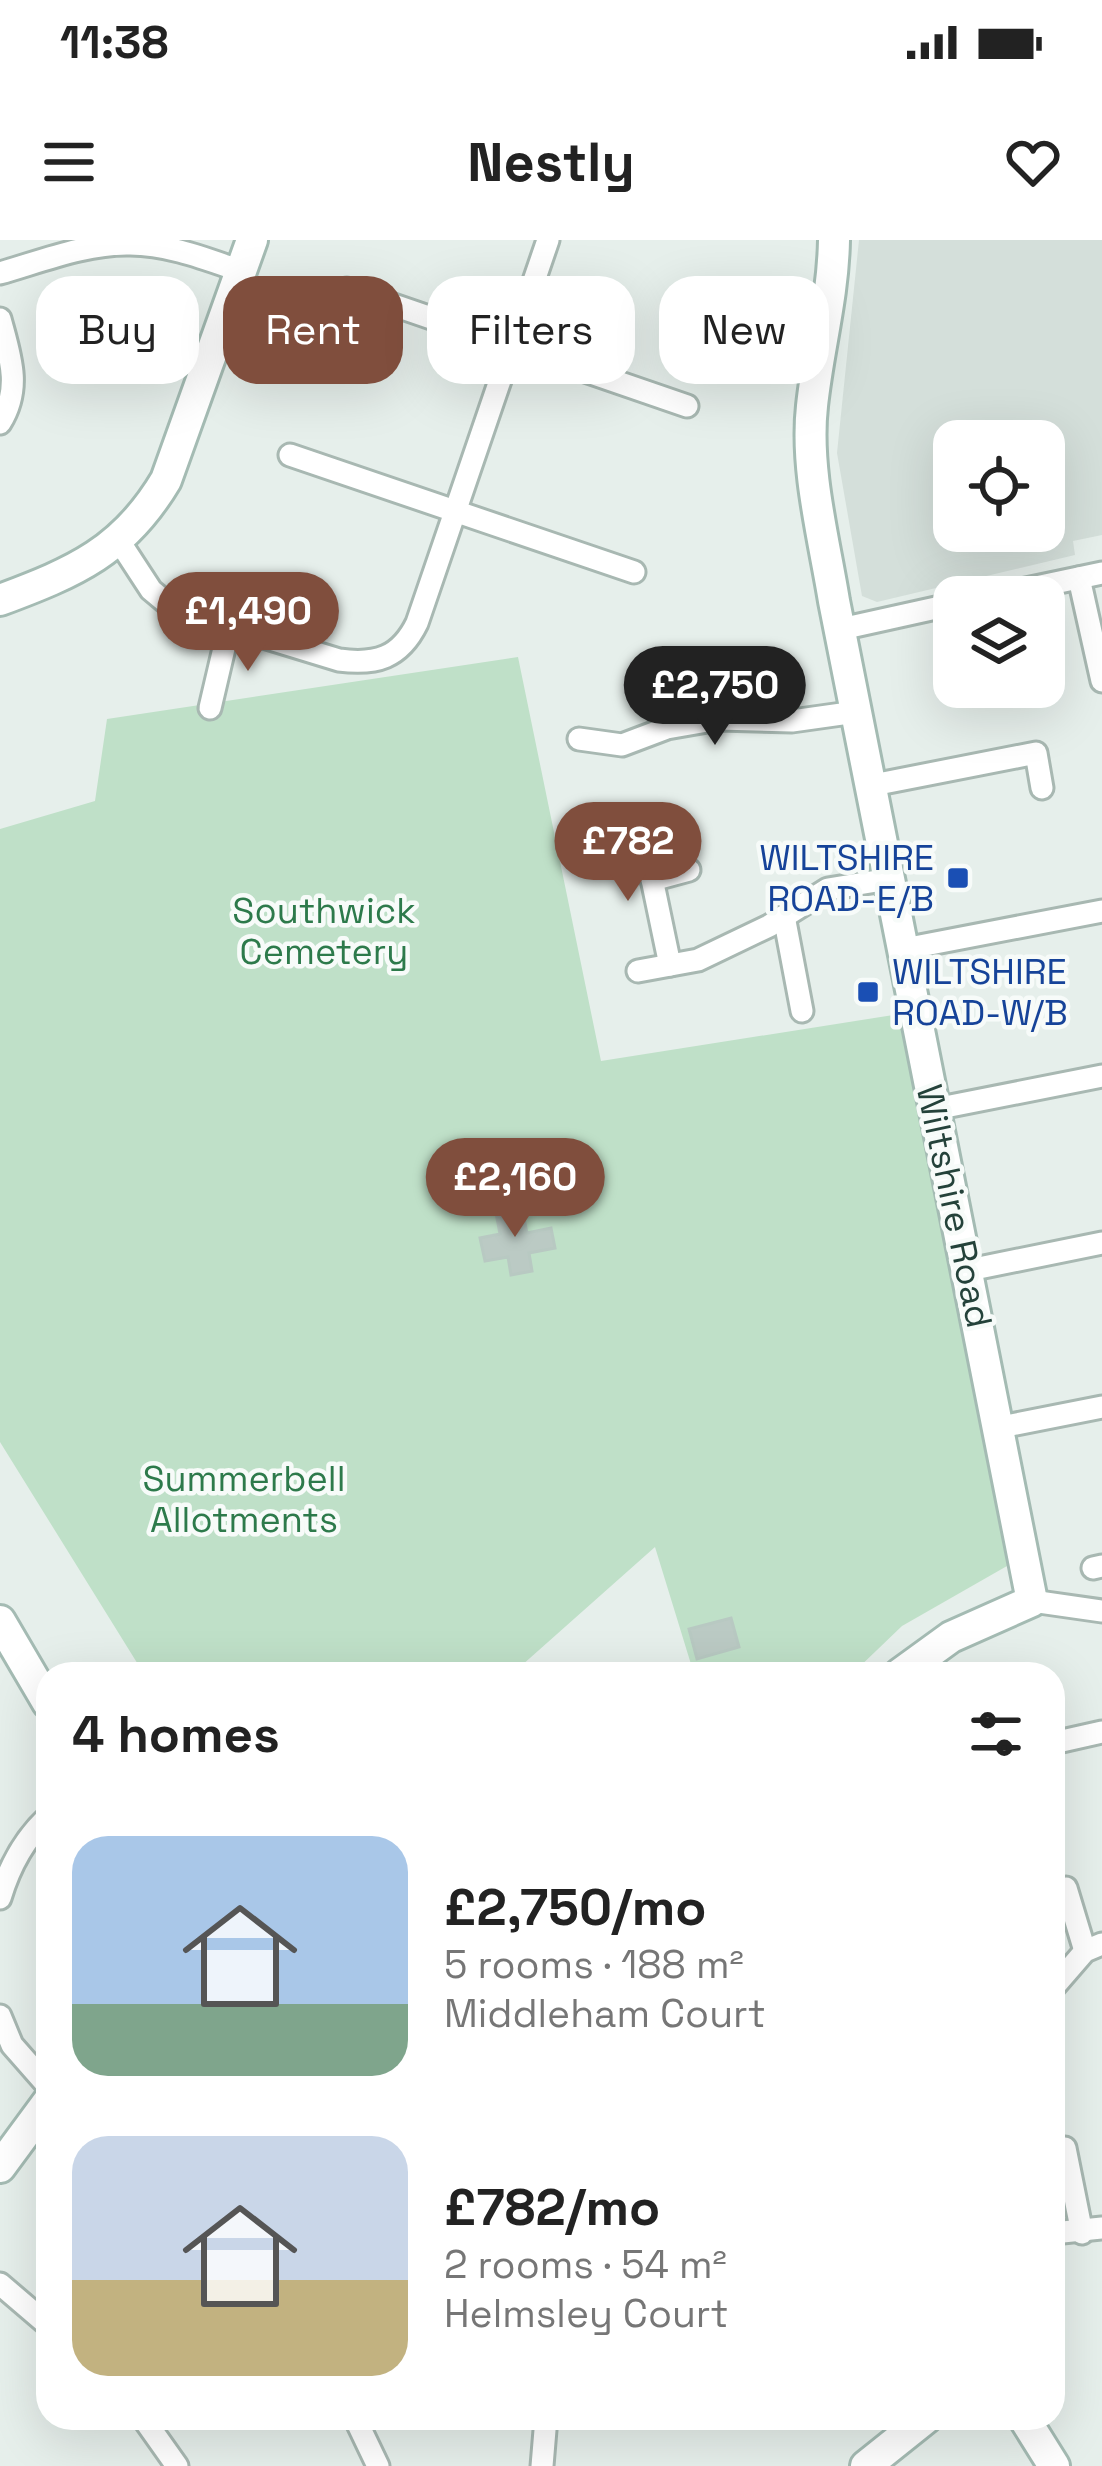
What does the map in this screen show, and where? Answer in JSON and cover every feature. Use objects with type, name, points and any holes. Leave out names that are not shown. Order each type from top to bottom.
[{"type":"street","points":[[0,600],[93,560],[148,510],[166,480],[252,240]]},
{"type":"street","points":[[536,276],[548,240]]},
{"type":"street","name":"Wiltshire Road","points":[[834,240],[833,292],[811,410],[815,484],[1032,1601]]},
{"type":"street","points":[[0,273],[77,246],[134,244],[241,271]]},
{"type":"street","points":[[0,319],[13,364],[14,391],[0,423]]},
{"type":"street","points":[[118,541],[151,590],[175,610],[339,660],[364,664],[386,659],[406,646],[417,623],[498,384]]},
{"type":"street","points":[[625,384],[687,406]]},
{"type":"street","points":[[290,455],[634,572]]},
{"type":"street","points":[[1091,575],[1102,681]]},
{"type":"street","points":[[837,615],[933,606]]},
{"type":"street","points":[[210,708],[230,627]]},
{"type":"street","points":[[579,739],[622,745],[667,728],[719,719],[792,721],[856,712]]},
{"type":"street","points":[[873,785],[1036,753],[1042,788]]},
{"type":"street","points":[[642,831],[670,965]]},
{"type":"street","points":[[652,880],[689,870]]},
{"type":"street","points":[[638,970],[698,960],[828,890],[889,879]]},
{"type":"street","points":[[904,950],[1102,911]]},
{"type":"street","points":[[784,916],[802,1011]]},
{"type":"street","points":[[935,1109],[1102,1076]]},
{"type":"street","points":[[969,1270],[1102,1243]]},
{"type":"street","points":[[1000,1426],[1102,1407]]},
{"type":"street","points":[[924,1662],[951,1637],[1032,1601],[1102,1611]]},
{"type":"street","points":[[0,1621],[36,1682]]},
{"type":"street","points":[[1065,1740],[1102,1732]]},
{"type":"street","points":[[0,1898],[7,1873],[36,1828]]},
{"type":"street","points":[[1065,1976],[1093,1947],[1066,1888]]},
{"type":"street","points":[[0,2016],[12,2044],[36,2072]]},
{"type":"street","points":[[0,2167],[36,2118]]},
{"type":"street","points":[[1065,2148],[1092,2231]]},
{"type":"street","points":[[0,2284],[36,2315]]},
{"type":"street","points":[[152,2430],[177,2466]]},
{"type":"street","points":[[361,2430],[378,2466]]},
{"type":"street","points":[[542,2466],[545,2430]]},
{"type":"street","points":[[866,2466],[911,2430]]},
{"type":"street","points":[[1032,2430],[1054,2466]]},
{"type":"shaded area","points":[[859,240],[1102,240],[1102,535],[1073,541],[1075,555],[987,576],[933,576],[933,589],[877,602],[862,596],[837,453]]},
{"type":"green space","name":"Southwick Cemetery","points":[[518,657],[601,1061],[906,1013],[1014,1562],[902,1626],[864,1662],[690,1662],[655,1547],[526,1662],[137,1662],[0,1442],[0,829],[95,801],[107,719]]},
{"type":"building","points":[[521,1203],[527,1233],[551,1228],[555,1248],[529,1253],[532,1271],[511,1275],[508,1257],[485,1261],[480,1238],[500,1234],[495,1208]]},
{"type":"building","points":[[731,1618],[739,1647],[697,1659],[689,1629]]},
{"type":"place","name":"WILTSHIRE ROAD-E/B","points":[[958,878]]},
{"type":"place","name":"WILTSHIRE ROAD-W/B","points":[[868,992]]},
{"type":"park label","name":"Summerbell Allotments","points":[[244,1498]]}]
